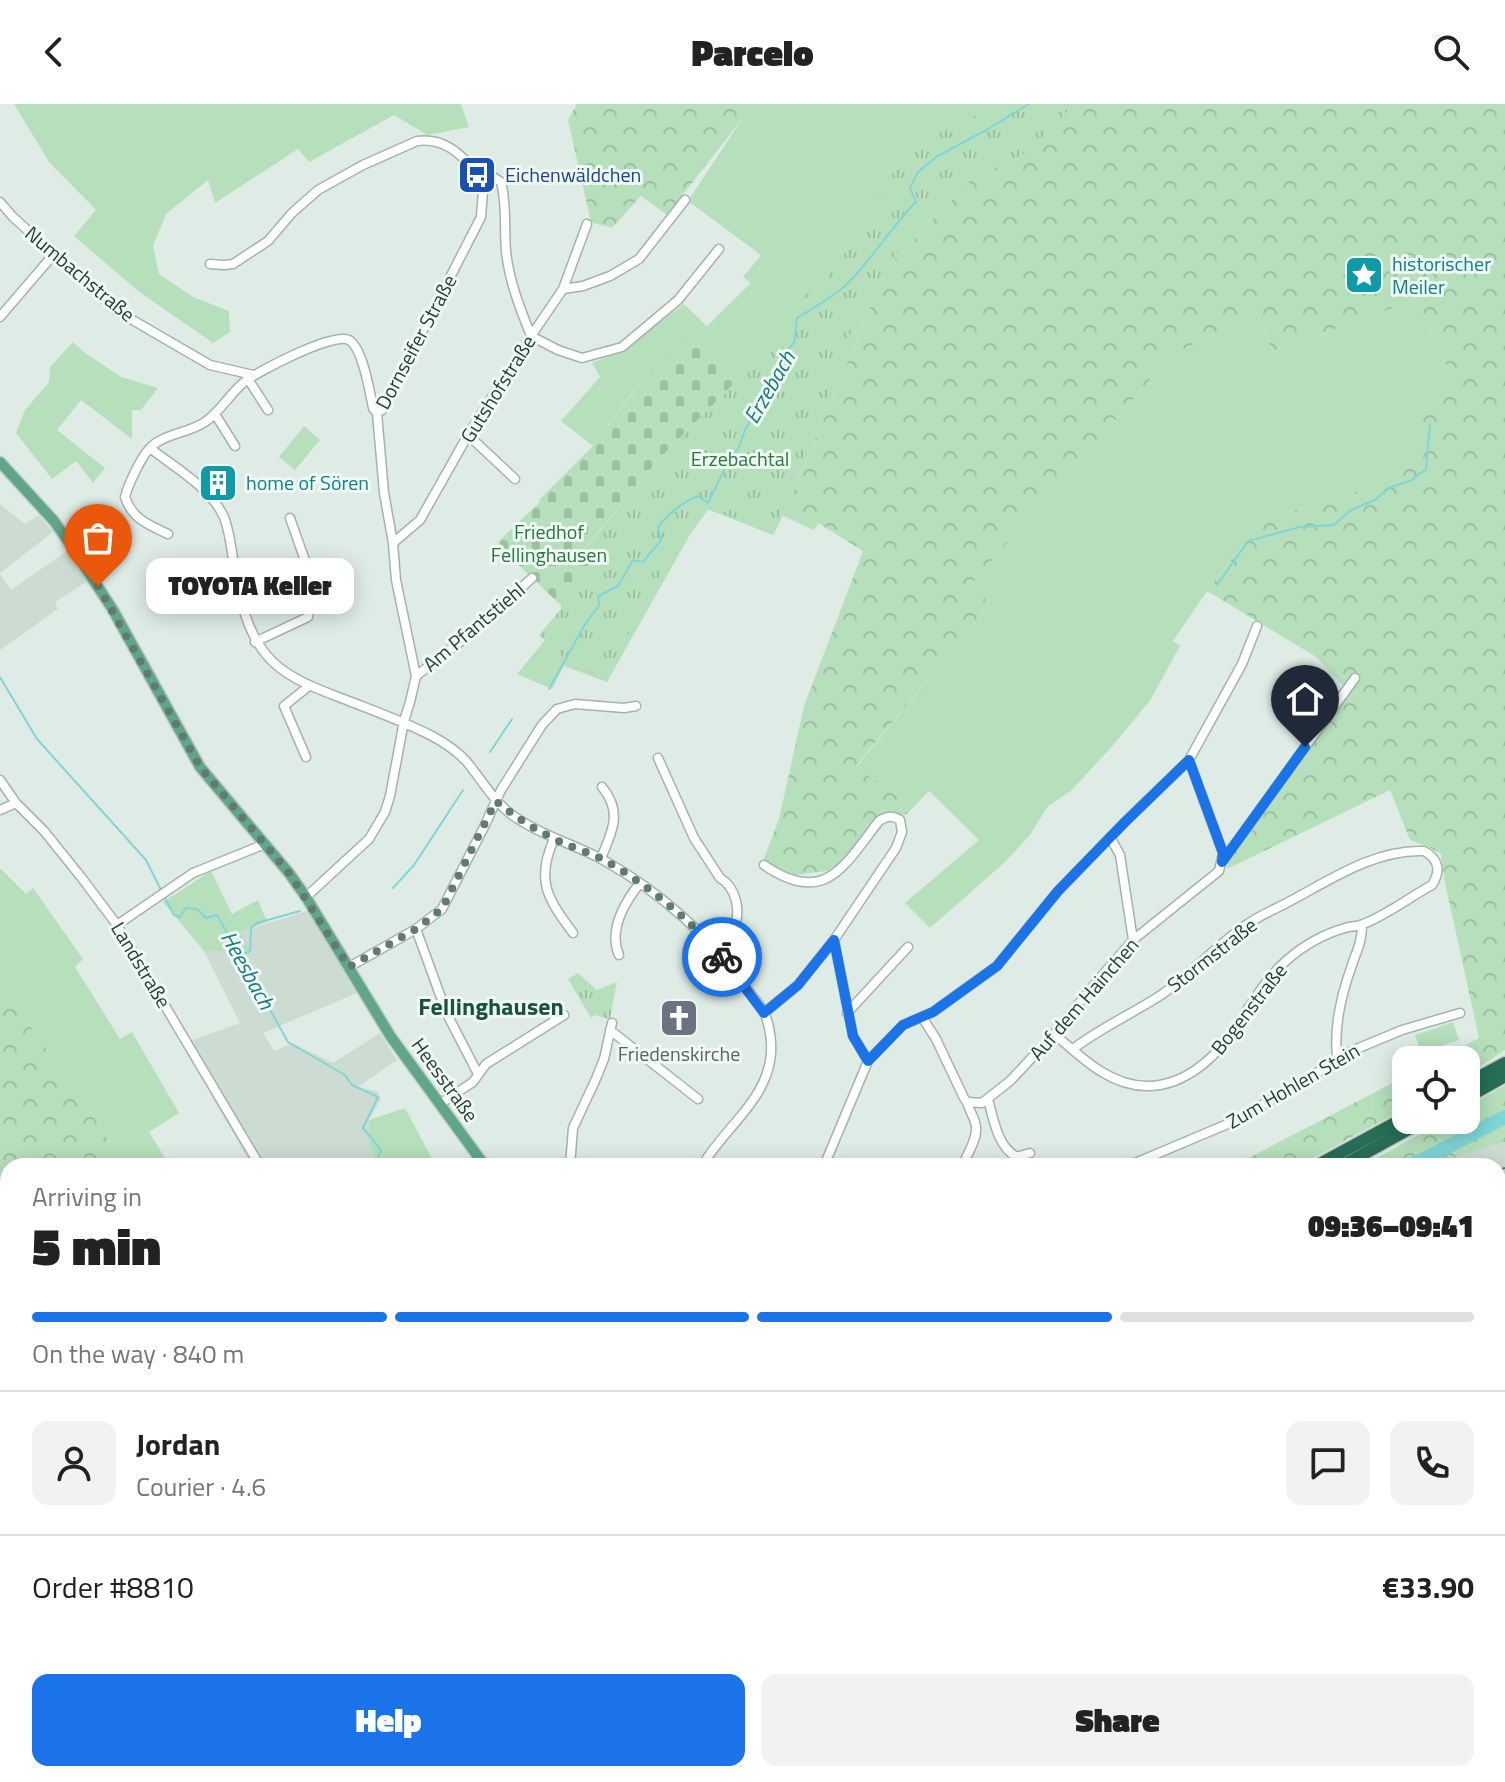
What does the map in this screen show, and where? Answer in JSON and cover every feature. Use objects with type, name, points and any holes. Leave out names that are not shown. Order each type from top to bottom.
[{"type":"highway","points":[[1480,1076],[1505,1063]]},
{"type":"highway","points":[[1480,1090],[1505,1076]]},
{"type":"highway","points":[[1331,1158],[1392,1125]]},
{"type":"highway","points":[[1356,1158],[1400,1134]]},
{"type":"main road","name":"Heesstraße","points":[[0,462],[54,521],[113,610],[200,767],[306,897],[391,1037],[479,1158]]},
{"type":"street","points":[[210,264],[233,264],[268,241],[292,213],[318,190],[363,165],[417,141],[427,140],[446,144],[484,178],[490,175],[501,182],[512,285],[531,336],[558,350],[582,358],[622,347],[678,300],[719,249]]},
{"type":"street","name":"Dornseifer Straße","points":[[306,897],[369,839],[390,796],[416,676],[396,580],[377,413],[382,410],[481,217],[484,178]]},
{"type":"street","points":[[563,289],[583,286],[610,276],[639,259],[685,200]]},
{"type":"street","name":"Numbachstraße","points":[[0,202],[117,311],[210,365],[251,377]]},
{"type":"street","name":"Gutshofstraße","points":[[393,543],[420,520],[468,435],[563,289],[587,224]]},
{"type":"street","points":[[0,317],[54,254]]},
{"type":"street","points":[[168,534],[140,521],[127,504],[128,485],[150,448],[201,424],[251,377],[327,341],[340,338],[349,340],[361,358],[373,408],[377,413]]},
{"type":"street","points":[[251,377],[268,410]]},
{"type":"street","points":[[215,414],[235,446]]},
{"type":"street","points":[[468,435],[515,479]]},
{"type":"street","points":[[150,448],[185,474],[213,501],[224,517],[238,585],[255,642],[275,664],[309,686],[404,721],[438,739],[466,761],[496,801],[516,818],[554,839],[601,858],[640,883],[716,949],[764,1013],[771,1049],[765,1080],[706,1158]]},
{"type":"street","points":[[255,642],[308,617],[314,586],[290,518]]},
{"type":"street","name":"Am Pfantstiehl","points":[[416,676],[473,632],[532,578]]},
{"type":"street","points":[[827,1158],[868,1061],[903,1025],[943,1006],[997,966],[1041,910],[1189,760],[1242,664],[1257,626]]},
{"type":"street","name":"Auf dem Hainchen","points":[[988,1099],[1010,1081],[1054,1034],[1133,940],[1220,866],[1355,678]]},
{"type":"street","points":[[306,757],[284,706],[309,686]]},
{"type":"street","points":[[349,967],[416,929],[442,909],[501,790],[542,725],[557,709],[575,704],[636,706]]},
{"type":"street","points":[[658,758],[694,838],[736,899],[736,923],[716,949]]},
{"type":"street","points":[[1189,760],[1223,853],[1220,866]]},
{"type":"street","name":"Landstraße","points":[[0,780],[117,925],[256,1158]]},
{"type":"street","points":[[601,858],[614,817],[611,798],[602,787]]},
{"type":"street","points":[[0,810],[16,803]]},
{"type":"street","points":[[764,865],[795,882],[831,878],[846,864],[879,821],[894,816],[900,820],[902,832],[896,848],[834,940],[798,985],[764,1013]]},
{"type":"street","points":[[1110,837],[1120,855],[1133,940]]},
{"type":"street","points":[[554,839],[545,860],[545,883],[557,911],[573,933]]},
{"type":"street","points":[[117,925],[193,873],[265,844]]},
{"type":"street","name":"Stormstraße","points":[[1073,1049],[1163,993],[1246,925],[1336,877],[1381,857],[1415,850],[1431,855],[1438,870]]},
{"type":"street","name":"Bogenstraße","points":[[1054,1034],[1102,1073],[1117,1080],[1152,1086],[1189,1076],[1219,1049],[1286,960],[1307,945],[1331,933],[1362,925],[1432,885],[1438,870]]},
{"type":"street","points":[[619,955],[615,940],[618,925],[628,899],[640,883]]},
{"type":"street","points":[[1337,1057],[1335,1042],[1341,1007],[1351,966],[1362,941],[1362,925]]},
{"type":"street","points":[[416,929],[447,1014],[478,1074]]},
{"type":"street","points":[[834,940],[853,1036],[868,1061]]},
{"type":"street","points":[[847,1013],[908,947]]},
{"type":"street","name":"Zum Hohlen Stein","points":[[1147,1158],[1230,1123],[1296,1086],[1337,1057],[1402,1030],[1460,1013]]},
{"type":"street","points":[[440,1104],[473,1082],[486,1064],[564,1015]]},
{"type":"street","points":[[922,1017],[936,1039],[977,1126],[965,1158]]},
{"type":"street","points":[[571,1158],[573,1128],[604,1059],[611,1026],[698,1099]]},
{"type":"street","points":[[967,1102],[980,1104],[988,1099],[1007,1150],[1017,1157],[1030,1153]]},
{"type":"shaded area","points":[[0,504],[25,524],[39,515],[53,532],[0,573]]},
{"type":"shaded area","points":[[67,551],[88,581],[55,602],[58,609],[0,650],[0,574],[11,590]]},
{"type":"shaded area","points":[[310,910],[357,993],[263,1033],[274,1051],[292,1043],[333,1063],[380,1033],[397,1060],[358,1087],[377,1091],[381,1099],[369,1120],[368,1142],[375,1158],[247,1158],[182,1044],[240,1023],[204,951],[249,951],[240,932]]},
{"type":"shaded area","points":[[1505,1142],[1505,1158],[1453,1158]]},
{"type":"green space","points":[[14,104],[461,104],[469,127],[427,135],[394,115],[309,162],[298,149],[215,203],[208,180],[166,214],[153,246],[159,274],[193,297],[229,311],[230,332],[213,343],[138,291],[74,236],[96,210],[49,162]]},
{"type":"green space","points":[[577,104],[752,104],[667,215],[641,196],[612,228],[591,222],[568,120]]},
{"type":"green space","points":[[752,104],[1045,104],[887,267],[773,535],[705,508],[607,682],[564,666],[552,689],[517,674],[605,568],[585,549],[659,459],[739,377],[693,332],[633,392],[593,446],[561,421],[600,377],[592,363],[623,350],[684,304],[707,326],[751,283],[743,277],[761,255],[688,201]]},
{"type":"green space","name":"Erzebachtal","points":[[999,104],[1074,104],[1029,151],[957,187],[932,205],[913,225],[851,331],[829,399],[775,531],[708,510],[667,565],[605,678],[565,663],[565,659],[539,635],[561,609],[561,602],[604,566],[588,548],[681,438],[779,338],[802,298],[826,279],[838,260],[858,241],[868,227],[881,192],[908,154],[940,127],[945,131]]},
{"type":"green space","points":[[1045,104],[1505,104],[1505,1050],[1480,1067],[1480,1046],[1464,1046],[1479,1038],[1441,854],[1410,840],[1390,790],[1227,869],[1229,858],[1349,692],[1313,655],[1207,591],[1262,519],[1350,496],[1421,447],[1407,413],[1458,391],[1417,299],[1273,352],[1256,312],[1171,356],[971,584],[990,604],[856,766],[908,805],[907,814],[890,816],[834,870],[795,875],[763,861],[779,819],[804,706],[863,551],[818,523],[814,530],[783,516],[887,267]]},
{"type":"green space","points":[[1417,299],[1458,391],[1421,447],[1350,496],[1262,519],[1173,641],[1180,646],[1151,699],[1071,791],[1048,806],[1030,835],[1004,863],[930,928],[905,903],[979,840],[929,791],[907,814],[908,805],[856,767],[990,604],[970,585],[1171,356],[1256,312],[1273,352]]},
{"type":"green space","name":"Friedhof Fellinghausen","points":[[693,332],[740,377],[659,459],[585,548],[606,569],[569,613],[498,542],[593,446],[647,377]]},
{"type":"green space","points":[[73,342],[121,377],[158,388],[141,410],[132,410],[132,439],[81,400],[57,430],[105,468],[93,483],[76,461],[52,479],[16,433],[25,410],[49,382],[50,367]]},
{"type":"green space","points":[[304,426],[320,440],[295,470],[279,457]]},
{"type":"green space","points":[[0,868],[26,894],[33,888],[83,959],[75,967],[120,1039],[132,1032],[179,1113],[149,1132],[165,1158],[120,1158],[70,1080],[0,986]]},
{"type":"green space","points":[[211,871],[232,914],[258,900],[267,922],[240,932],[250,951],[204,951],[163,902]]},
{"type":"green space","points":[[578,973],[597,990],[617,982],[610,1018],[595,1015],[591,1018],[568,979]]},
{"type":"green space","points":[[0,986],[70,1080],[120,1158],[0,1158]]},
{"type":"green space","points":[[1453,1022],[1459,1040],[1440,1046],[1419,1046],[1415,1035]]},
{"type":"green space","points":[[1392,1083],[1392,1116],[1313,1158],[1248,1158]]},
{"type":"green space","points":[[1505,1085],[1505,1142],[1453,1158],[1377,1158],[1420,1134],[1480,1134],[1480,1100]]},
{"type":"green space","points":[[405,1108],[432,1158],[375,1158],[368,1142],[369,1120]]},
{"type":"waterway","name":"Erzebach","points":[[549,689],[599,605],[598,596],[618,586],[633,560],[643,562],[661,540],[658,527],[676,509],[698,496],[708,503],[768,390],[783,355],[794,343],[797,318],[840,290],[864,265],[916,202],[910,188],[918,172],[936,157],[1029,104]]},
{"type":"waterway","points":[[1217,585],[1248,541],[1300,527],[1334,525],[1351,510],[1375,500],[1389,488],[1412,480],[1426,469],[1430,424]]},
{"type":"waterway","name":"Heesbach","points":[[0,677],[37,739],[146,860],[162,892]]},
{"type":"waterway","name":"Erzebach","points":[[490,752],[512,719]]},
{"type":"waterway","name":"Erzebach","points":[[393,888],[414,865],[463,790]]},
{"type":"waterway","name":"Heesbach","points":[[165,898],[174,915],[180,917],[186,908],[197,909],[206,918],[217,915],[288,1042],[345,1075],[352,1085],[378,1097],[363,1128],[381,1150],[378,1158]]},
{"type":"waterway","name":"Erzebach","points":[[240,956],[250,951],[251,928],[257,923],[300,911]]},
{"type":"waterway","points":[[1426,1158],[1505,1117]]},
{"type":"way so far","points":[[98,586],[200,767],[289,873],[349,967],[416,929],[442,909],[496,801],[516,818],[554,839],[601,858],[632,877],[671,907],[722,957]]},
{"type":"place","name":"Eichenwäldchen","points":[[477,175]]},
{"type":"place","name":"historischer Meiler","points":[[1364,275]]},
{"type":"place","name":"home of Sören","points":[[218,483]]},
{"type":"place","name":"TOYOTA Keller","points":[[98,586]]},
{"type":"place","name":"Friedenskirche","points":[[679,1018]]},
{"type":"district","name":"Fellinghausen","points":[[491,1007]]},
{"type":"route","points":[[722,957],[764,1013],[798,985],[834,940],[853,1036],[868,1061],[903,1025],[933,1012],[997,966],[1058,891],[1189,760],[1223,853],[1222,862],[1305,747]]}]
